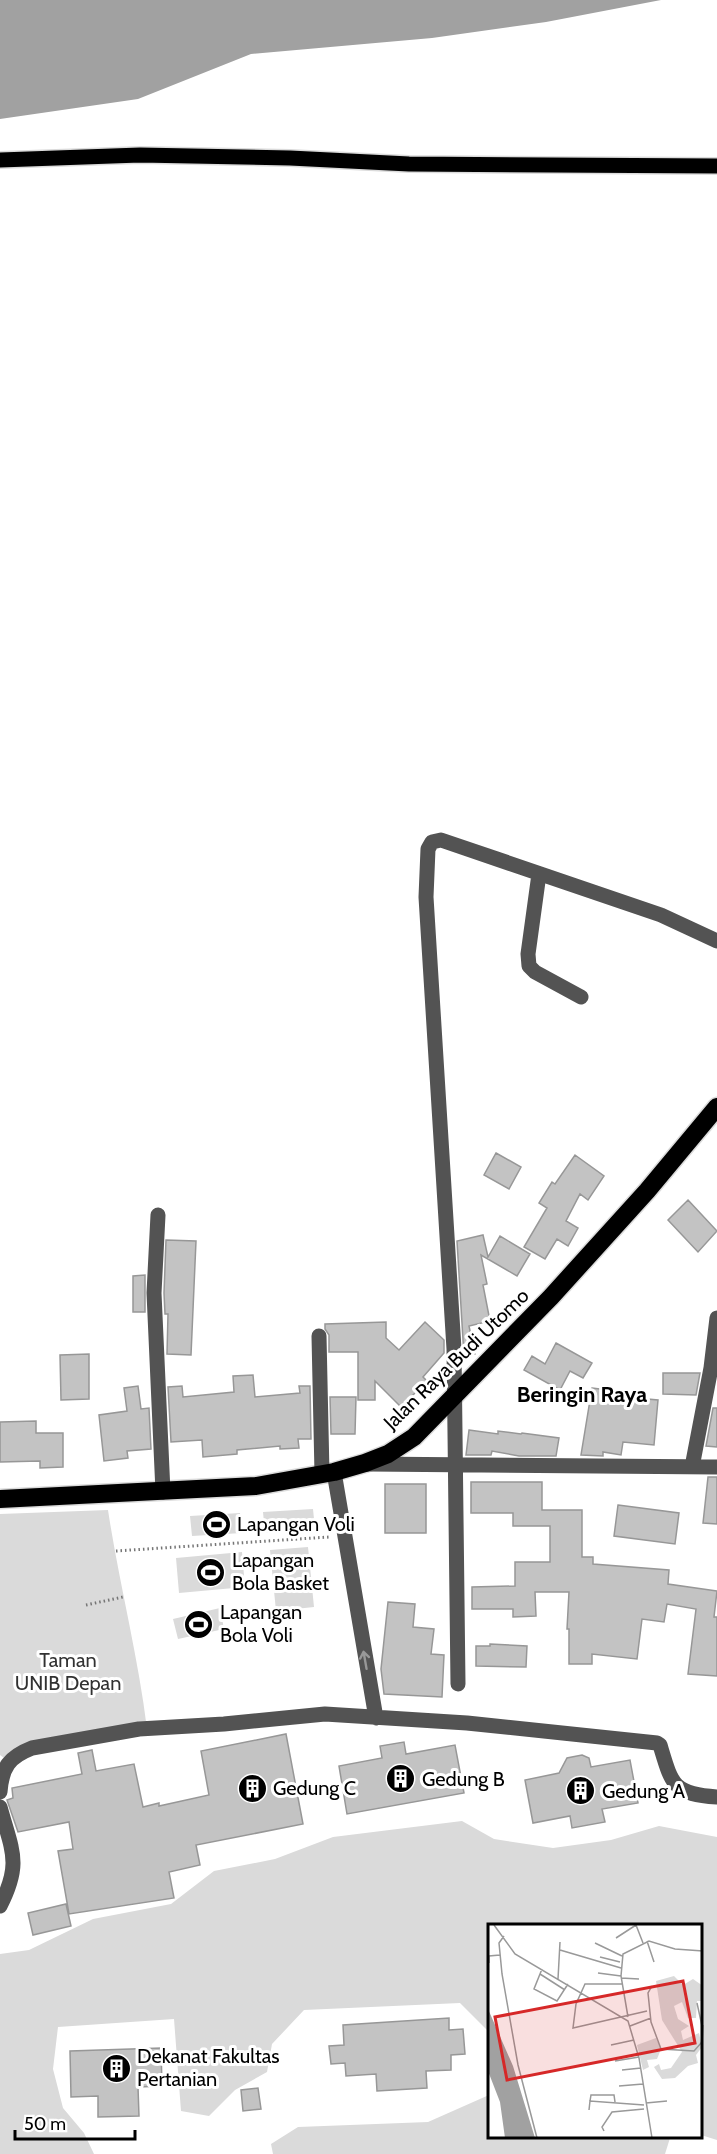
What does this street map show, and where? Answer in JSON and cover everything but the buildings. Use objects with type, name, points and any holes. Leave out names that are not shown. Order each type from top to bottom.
[{"type":"highway","name":"Jalan Raya Budi Utomo","points":[[0,1499],[256,1486],[328,1473],[388,1454],[414,1437],[552,1297],[647,1191],[717,1107]]},
{"type":"main road","points":[[0,160],[140,155],[409,164],[717,166]]},
{"type":"street","points":[[458,1684],[454,1349],[426,897],[428,849],[432,842],[441,840],[661,915],[717,941]]},
{"type":"street","points":[[539,874],[528,954],[529,966],[535,972],[581,997]]},
{"type":"street","points":[[158,1215],[154,1293],[163,1492]]},
{"type":"street","points":[[692,1467],[709,1378],[717,1318]]},
{"type":"street","points":[[319,1336],[328,1473],[343,1536],[376,1718]]},
{"type":"street","points":[[365,1463],[455,1466],[717,1467]]},
{"type":"street","points":[[0,1792],[1,1779],[8,1761],[32,1748],[139,1729],[224,1724],[325,1714],[467,1723],[657,1743],[660,1745],[669,1774],[679,1789],[701,1796],[717,1797]]},
{"type":"street","points":[[0,1807],[14,1860],[14,1869],[10,1886],[0,1906]]},
{"type":"path","points":[[116,1551],[343,1536]]},
{"type":"path","points":[[86,1605],[123,1597]]},
{"type":"green space","name":"Lapangan Voli","points":[[313,1509],[315,1529],[265,1533],[263,1512]]},
{"type":"green space","name":"Taman UNIB Depan","points":[[108,1510],[147,1729],[8,1761],[0,1755],[0,1514]]},
{"type":"green space","name":"Lapangan Voli","points":[[240,1513],[242,1533],[192,1536],[190,1516]]},
{"type":"green space","points":[[308,1547],[314,1607],[276,1611],[270,1550]]},
{"type":"green space","name":"Lapangan Bola Basket","points":[[242,1552],[245,1587],[179,1593],[176,1558]]},
{"type":"green space","name":"Lapangan Bola Voli","points":[[220,1608],[224,1629],[178,1639],[173,1619]]},
{"type":"green space","points":[[462,1821],[494,1839],[553,1848],[611,1840],[659,1826],[717,1837],[717,2140],[702,2135],[702,1924],[488,1924],[488,2031],[460,2003],[304,2010],[272,2044],[267,2072],[235,2090],[209,2116],[181,2111],[174,2019],[58,2027],[53,2069],[63,2108],[84,2133],[94,2154],[0,2154],[0,1954],[29,1950],[93,1919],[171,1904],[214,1871],[275,1859],[333,1837]]},
{"type":"green space","points":[[488,2095],[488,2139],[670,2139],[665,2154],[273,2154],[271,2144],[298,2127],[428,2122]]},
{"type":"shaded area","points":[[0,0],[661,0],[546,22],[432,38],[251,54],[138,99],[0,119]]},
{"type":"place","name":"Lapangan Voli","points":[[216,1524]]},
{"type":"place","name":"Lapangan Bola Basket","points":[[211,1572]]},
{"type":"place","name":"Lapangan Bola Voli","points":[[199,1624]]},
{"type":"place","name":"Gedung B","points":[[401,1779]]},
{"type":"place","name":"Gedung C","points":[[252,1788]]},
{"type":"place","name":"Gedung A","points":[[581,1791]]},
{"type":"place","name":"Dekanat Fakultas Pertanian","points":[[116,2068]]},
{"type":"district","name":"Beringin Raya","points":[[582,1394]]}]
